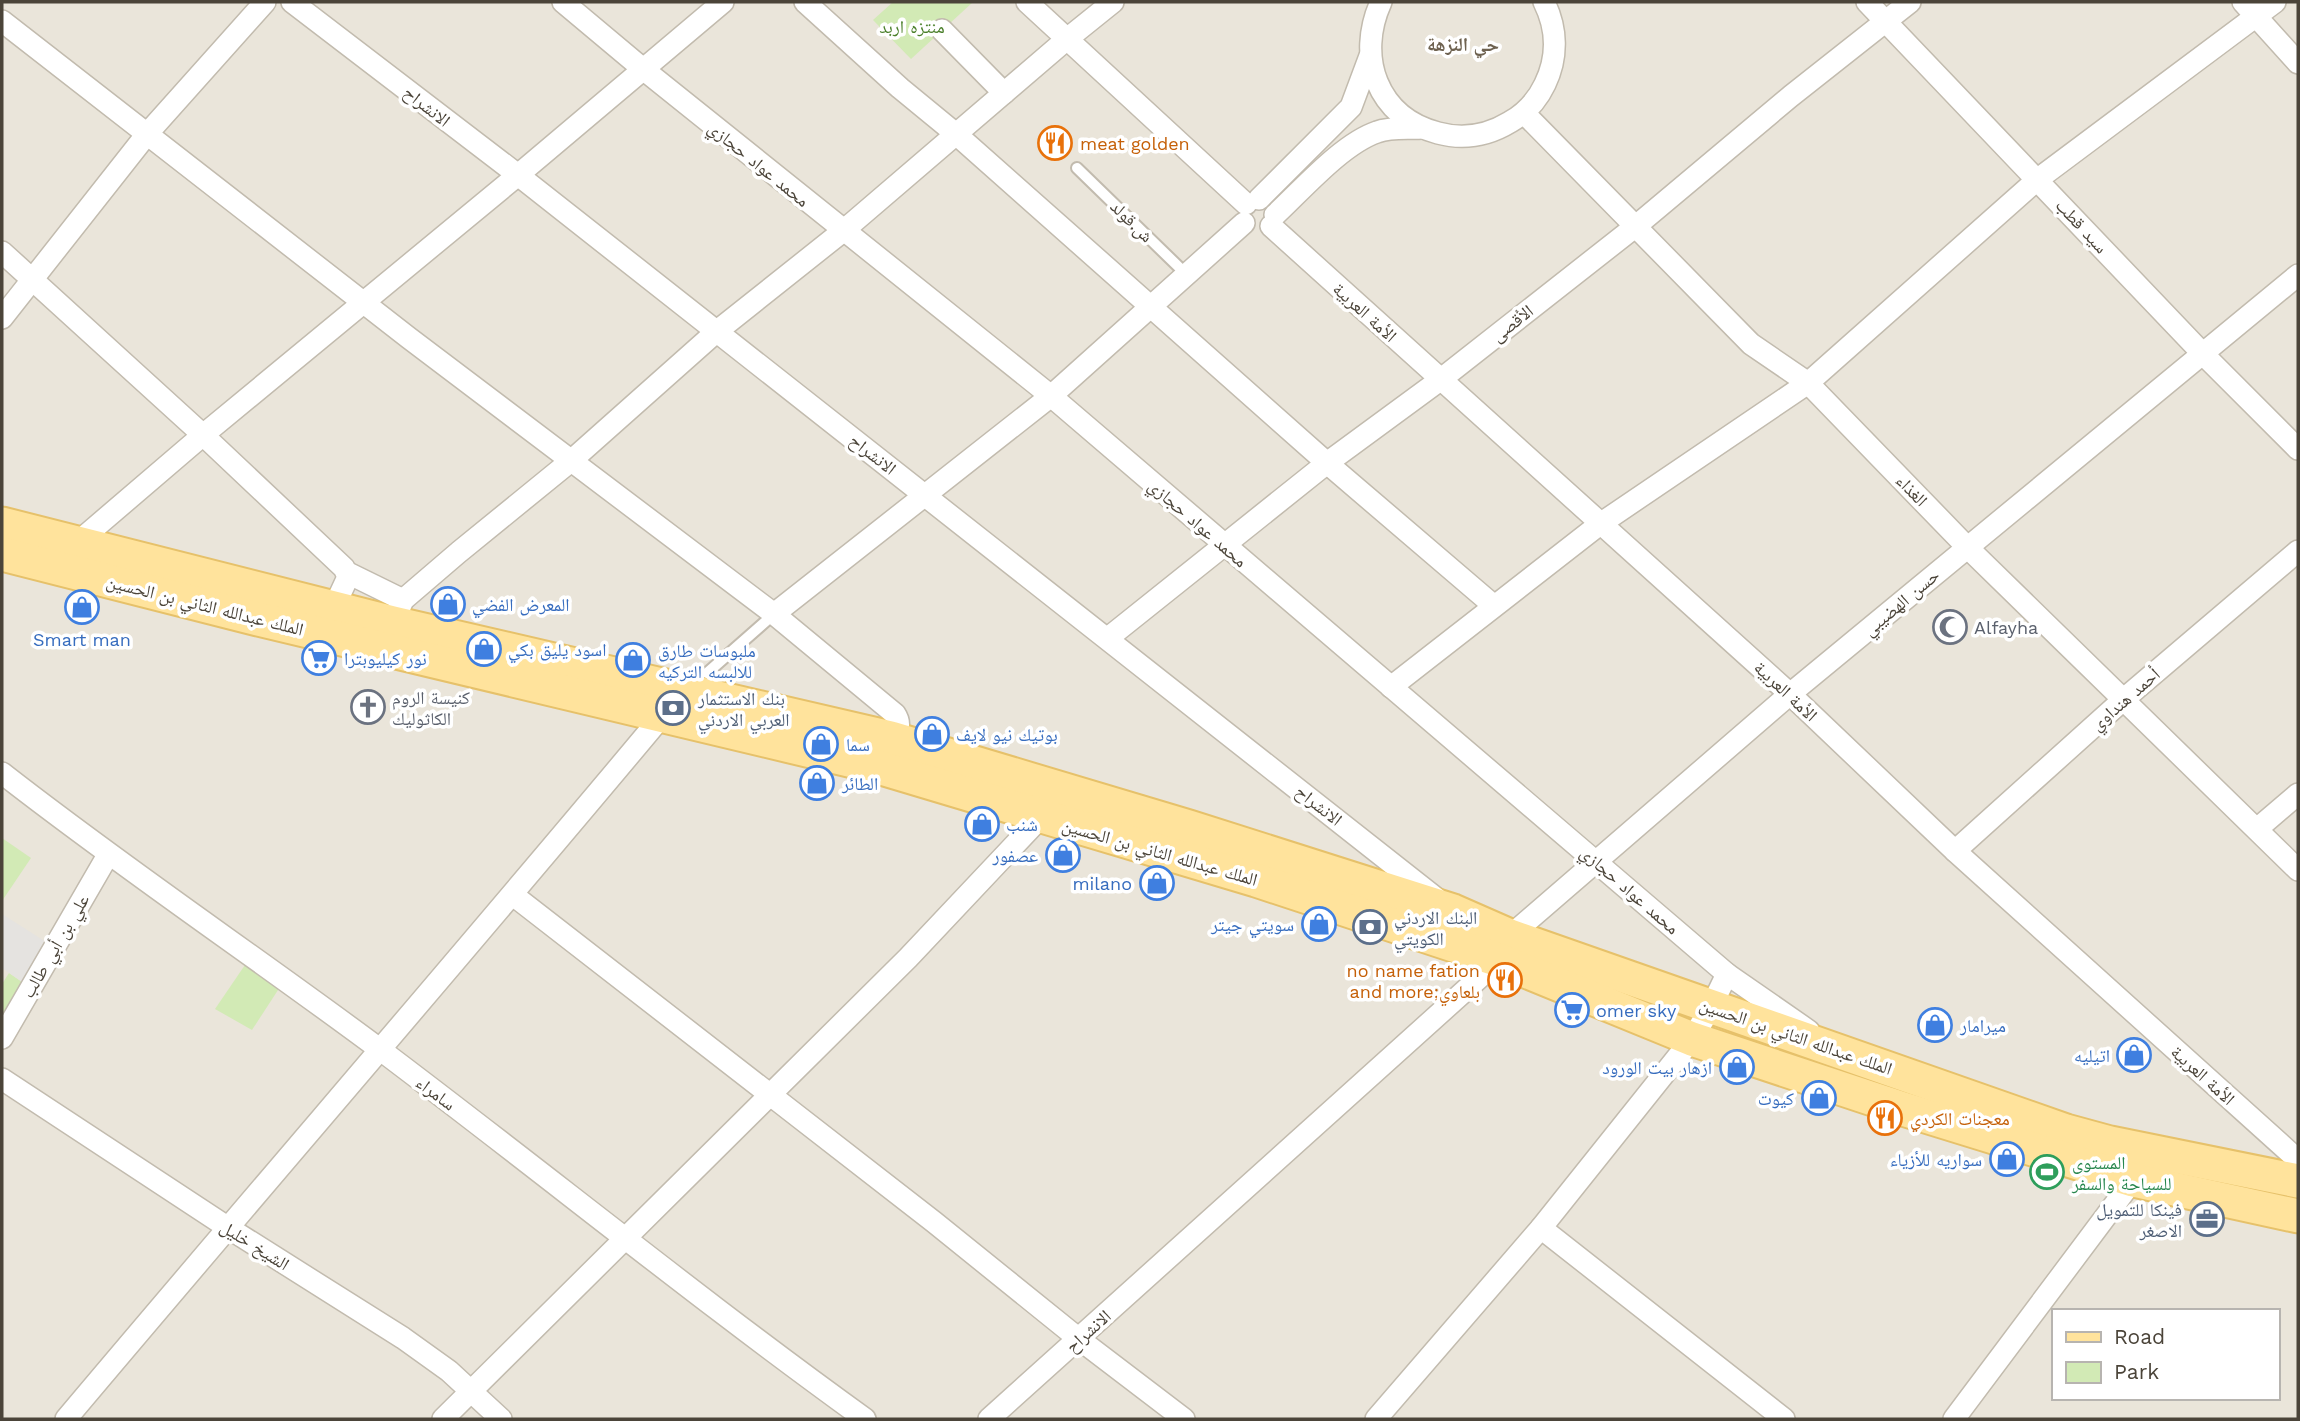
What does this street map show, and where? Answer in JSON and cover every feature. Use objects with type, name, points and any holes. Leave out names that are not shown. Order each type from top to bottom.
[{"type":"main road","name":"الملك عبدالله الثاني بن الحسين","points":[[2,524],[334,607],[398,611],[670,703],[1041,817],[1711,1007],[2088,1137],[2298,1181]]},
{"type":"main road","name":"الملك عبدالله الثاني بن الحسين","points":[[2,554],[258,619],[670,703],[891,738],[1176,823],[1452,911],[1504,948],[1692,1039],[1903,1109],[2133,1180],[2298,1216]]},
{"type":"street","points":[[2,318],[30,279],[147,134],[265,2]]},
{"type":"street","name":"الانشراح","points":[[292,2],[518,175],[1452,911]]},
{"type":"street","name":"محمد عواد حجازي","points":[[563,2],[843,231],[1051,396],[1727,974],[1830,1046]]},
{"type":"street","points":[[78,542],[202,435],[365,303],[723,2]]},
{"type":"street","points":[[805,2],[1327,463],[1493,605]]},
{"type":"street","points":[[1027,2],[1250,209]]},
{"type":"street","points":[[2,252],[348,573],[398,611],[459,552],[572,460],[716,332],[843,231],[1113,2]]},
{"type":"street","points":[[1381,2],[1370,36],[1370,56],[1375,78],[1386,98],[1401,116],[1421,128],[1457,138],[1493,132],[1525,114],[1541,95],[1551,72],[1555,48],[1553,24],[1544,2]]},
{"type":"street","points":[[1553,24],[1558,2]]},
{"type":"street","name":"سيد قطب","points":[[1867,2],[2203,354],[2298,449]]},
{"type":"street","name":"الأقصى","points":[[1108,638],[1327,463],[1440,380],[1636,226],[1791,96],[1910,2]]},
{"type":"street","points":[[1391,687],[1600,524],[1808,383],[2038,179],[2250,9],[2275,2]]},
{"type":"street","points":[[2250,9],[2298,63]]},
{"type":"street","points":[[2,21],[365,303],[774,614],[895,714],[899,723],[891,738]]},
{"type":"street","points":[[942,30],[1004,93]]},
{"type":"street","points":[[774,614],[1051,396],[1186,274],[1351,107],[1370,56]]},
{"type":"street","name":"الغذاء","points":[[1525,114],[1751,344],[1808,383],[1968,547],[2298,870]]},
{"type":"street","points":[[1250,209],[1248,228],[1260,232],[1342,152],[1360,139],[1380,131],[1421,128]]},
{"type":"street","name":"الأمة العربية","points":[[1250,209],[1268,202],[1273,220],[1440,380],[1790,694],[1955,851],[2298,1160]]},
{"type":"street","name":"حسن الهضيبي","points":[[1504,948],[1597,862],[1790,694],[2298,275]]},
{"type":"street","name":"أحمد هنداوي","points":[[1955,851],[2124,699],[2298,551]]},
{"type":"street","points":[[334,607],[348,573]]},
{"type":"street","points":[[66,1419],[227,1227],[513,895],[670,703]]},
{"type":"street","name":"سامراء","points":[[2,773],[108,855],[380,1050],[791,1366],[865,1419]]},
{"type":"street","points":[[2257,829],[2298,794]]},
{"type":"street","points":[[443,1419],[908,958],[1041,817]]},
{"type":"street","name":"علي بن أبي طالب","points":[[2,1038],[108,855]]},
{"type":"street","points":[[513,895],[1184,1419]]},
{"type":"street","name":"الانشراح","points":[[989,1419],[1504,948]]},
{"type":"street","points":[[1376,1419],[1541,1228],[1692,1039],[1727,974]]},
{"type":"street","name":"الشيخ خليل","points":[[2,1079],[227,1227],[403,1338],[441,1366],[501,1419]]},
{"type":"street","points":[[1954,1419],[2133,1180]]},
{"type":"street","points":[[1541,1228],[1784,1419]]},
{"type":"lane","name":"ش.قولد","points":[[1077,169],[1186,274]]},
{"type":"lane","points":[[707,673],[774,614]]},
{"type":"shaded area","points":[[2,2],[2298,2],[2298,1419],[2,1419]]},
{"type":"shaded area","points":[[2,914],[46,942],[25,984],[2,968]]},
{"type":"green space","name":"منتزه اربد","points":[[893,2],[973,2],[911,59],[873,20]]},
{"type":"green space","points":[[2,838],[31,858],[2,901]]},
{"type":"green space","points":[[247,962],[280,987],[252,1030],[215,1009]]},
{"type":"green space","points":[[9,973],[25,984],[2,1027],[2,984]]},
{"type":"place","name":"meat golden","points":[[1055,143]]},
{"type":"place","name":"المعرض الفضي","points":[[448,604]]},
{"type":"place","name":"Smart man","points":[[82,607]]},
{"type":"place","name":"Alfayha","points":[[1950,627]]},
{"type":"place","name":"اسود يليق بكي","points":[[484,649]]},
{"type":"place","name":"نور كيليوبترا","points":[[319,658]]},
{"type":"place","name":"ملبوسات طارق للالبسه التركيه","points":[[633,660]]},
{"type":"place","name":"كنيسة الروم الكاثوليك","points":[[368,707]]},
{"type":"place","name":"بنك الاستثمار العربي الاردني","points":[[673,708]]},
{"type":"place","name":"بوتيك نيو لايف","points":[[932,734]]},
{"type":"place","name":"سما","points":[[821,744]]},
{"type":"place","name":"الطائر","points":[[817,783]]},
{"type":"place","name":"شنب","points":[[982,824]]},
{"type":"place","name":"عصفور","points":[[1063,855]]},
{"type":"place","name":"milano","points":[[1157,883]]},
{"type":"place","name":"سويتي جيتر","points":[[1319,924]]},
{"type":"place","name":"البنك الاردني الكويتي","points":[[1370,927]]},
{"type":"place","name":"no name fation and more;بلعاوي","points":[[1505,980]]},
{"type":"place","name":"omer sky","points":[[1572,1010]]},
{"type":"place","name":"ميرامار","points":[[1935,1025]]},
{"type":"place","name":"اتيليه","points":[[2134,1055]]},
{"type":"place","name":"ازهار بيت الورود","points":[[1737,1067]]},
{"type":"place","name":"كيوت","points":[[1819,1098]]},
{"type":"place","name":"معجنات الكردي","points":[[1885,1118]]},
{"type":"place","name":"سواريه للأزياء","points":[[2007,1159]]},
{"type":"place","name":"المستوى للسياحة والسفر","points":[[2047,1172]]},
{"type":"place","name":"فينكا للتمويل الاصغر","points":[[2207,1219]]},
{"type":"district","name":"حي النزهة","points":[[1463,44]]}]
